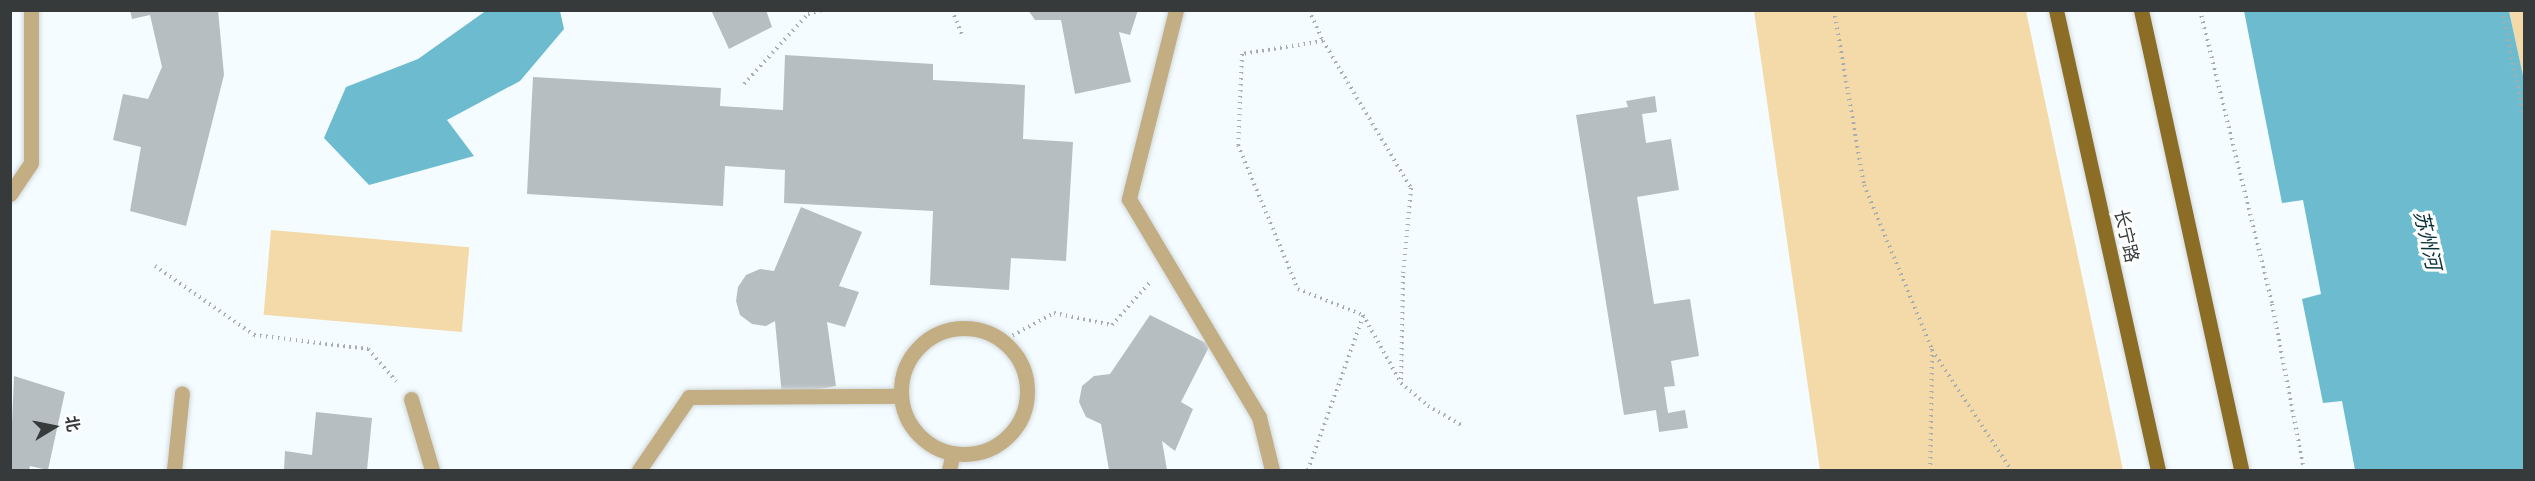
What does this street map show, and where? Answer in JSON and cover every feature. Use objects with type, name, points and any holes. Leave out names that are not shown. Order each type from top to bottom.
[{"type":"main road","name":"长宁路","points":[[2056,10],[2158,471]]},
{"type":"main road","points":[[2141,10],[2241,471]]},
{"type":"lane","points":[[10,194],[31,163],[31,10]]},
{"type":"lane","points":[[1176,10],[1129,199],[1259,417],[1272,471]]},
{"type":"lane","points":[[963,328],[984,331],[1002,341],[1016,356],[1025,375],[1026,396],[1022,416],[1011,434],[994,447],[974,454],[953,453],[934,447],[917,434],[906,416],[901,396],[907,366],[925,341],[943,331],[963,328]]},
{"type":"lane","points":[[174,471],[182,393]]},
{"type":"lane","points":[[639,471],[689,397],[901,396]]},
{"type":"lane","points":[[411,399],[432,471]]},
{"type":"lane","points":[[949,471],[953,453]]},
{"type":"path","points":[[744,84],[808,14],[822,10]]},
{"type":"path","points":[[952,10],[963,37]]},
{"type":"path","points":[[1309,10],[1323,41],[1411,188],[1403,276],[1401,382]]},
{"type":"path","points":[[1834,10],[1864,185],[1932,349],[2011,471]]},
{"type":"path","points":[[2200,10],[2272,304],[2304,471]]},
{"type":"path","points":[[2502,10],[2524,117]]},
{"type":"path","points":[[1323,41],[1242,54],[1238,145],[1298,289],[1363,315],[1401,382],[1428,406],[1463,426]]},
{"type":"path","points":[[1002,341],[1054,313],[1112,325],[1167,263]]},
{"type":"path","points":[[155,266],[254,335],[368,349],[411,399]]},
{"type":"path","points":[[1308,471],[1363,315]]},
{"type":"path","points":[[1930,471],[1932,349]]},
{"type":"shaded area","points":[[1754,11],[2026,11],[2123,470],[1820,470]]},
{"type":"shaded area","points":[[2509,11],[2524,11],[2524,80]]},
{"type":"shaded area","points":[[271,230],[469,247],[462,332],[264,315]]},
{"type":"water","points":[[487,10],[560,11],[564,29],[520,81],[447,120],[474,156],[369,185],[324,138],[346,87],[418,59]]},
{"type":"water","name":"苏州河","points":[[2244,11],[2509,11],[2524,80],[2524,470],[2355,470],[2342,401],[2323,403],[2302,299],[2321,294],[2303,200],[2282,203]]},
{"type":"building","points":[[130,10],[218,10],[224,75],[186,226],[130,211],[141,147],[113,140],[123,94],[148,99],[162,67],[150,15],[132,19]]},
{"type":"building","points":[[711,10],[766,10],[772,27],[729,49]]},
{"type":"building","points":[[1028,10],[1138,10],[1130,35],[1119,32],[1131,82],[1075,94],[1061,20],[1035,20]]},
{"type":"building","points":[[785,55],[933,64],[933,80],[1025,85],[1023,139],[1073,142],[1066,261],[1011,258],[1009,290],[930,285],[933,211],[784,203],[785,170],[725,166],[723,206],[527,194],[533,77],[721,88],[720,106],[783,110]]},
{"type":"building","points":[[1655,96],[1657,112],[1642,114],[1646,143],[1671,139],[1679,190],[1637,197],[1654,304],[1690,299],[1699,356],[1671,361],[1675,386],[1664,387],[1668,413],[1685,410],[1688,428],[1659,432],[1656,410],[1624,415],[1576,115],[1628,107],[1626,101]]},
{"type":"building","points":[[801,207],[862,232],[839,286],[859,292],[845,327],[827,322],[836,386],[782,396],[775,321],[766,326],[752,324],[740,315],[736,301],[738,287],[746,275],[760,269],[774,271]]},
{"type":"building","points":[[1150,315],[1210,345],[1181,402],[1193,409],[1175,451],[1162,441],[1167,470],[1109,470],[1101,424],[1086,417],[1079,402],[1082,386],[1094,376],[1110,374]]},
{"type":"building","points":[[14,376],[65,392],[48,470],[30,466],[29,470],[10,470]]},
{"type":"building","points":[[316,412],[372,418],[367,470],[284,470],[285,451],[312,455]]}]
